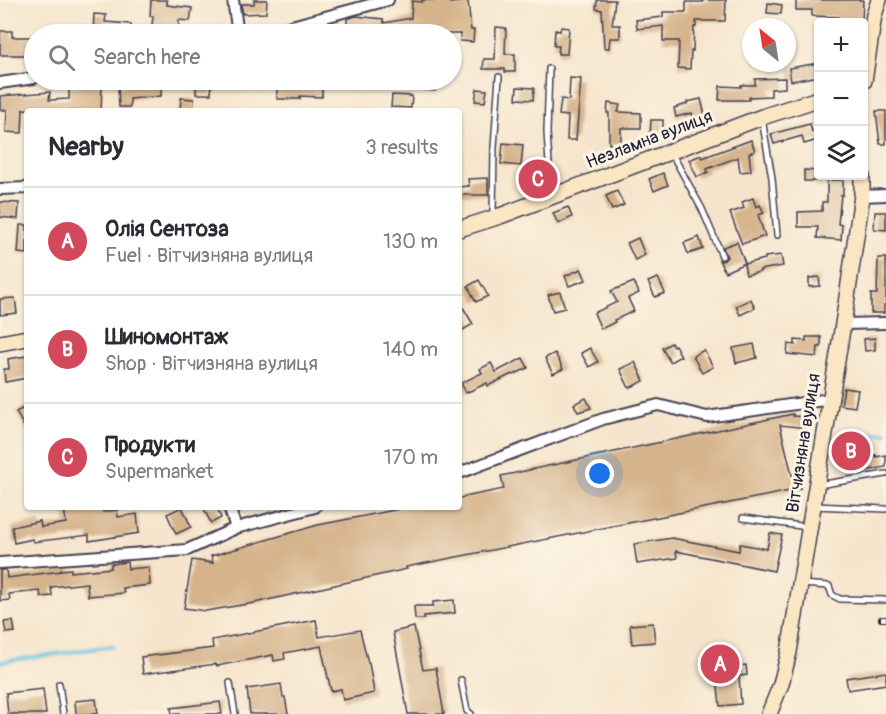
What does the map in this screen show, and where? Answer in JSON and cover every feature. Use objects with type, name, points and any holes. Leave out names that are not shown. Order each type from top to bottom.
[{"type":"street","points":[[233,0],[237,24]]},
{"type":"street","points":[[299,24],[388,0]]},
{"type":"street","points":[[865,72],[874,15],[879,0]]},
{"type":"street","points":[[0,83],[24,79]]},
{"type":"street","name":"Незламна вулиця","points":[[462,228],[762,117],[814,101]]},
{"type":"street","name":"Вітчизняна вулиця","points":[[769,714],[782,684],[789,652],[843,324],[862,196],[862,180]]},
{"type":"street","points":[[0,189],[24,188]]},
{"type":"street","points":[[862,196],[886,195]]},
{"type":"street","points":[[843,324],[886,323]]},
{"type":"street","points":[[0,343],[24,339]]},
{"type":"street","points":[[462,472],[603,419],[658,405],[707,417],[830,399]]},
{"type":"street","points":[[230,510],[236,528]]},
{"type":"street","points":[[0,563],[187,549],[236,528],[304,510]]},
{"type":"lane","points":[[549,69],[547,132],[551,197]]},
{"type":"lane","points":[[493,218],[494,147],[499,77]]},
{"type":"lane","points":[[762,117],[772,178],[777,235]]},
{"type":"lane","points":[[671,152],[702,209],[722,256]]},
{"type":"lane","points":[[816,486],[886,474]]},
{"type":"lane","points":[[813,506],[886,509]]},
{"type":"lane","points":[[743,518],[809,527]]},
{"type":"lane","points":[[800,583],[829,586],[832,595],[840,599],[886,600]]},
{"type":"lane","points":[[461,680],[467,711],[471,714]]},
{"type":"lane","points":[[230,683],[235,714]]},
{"type":"lane","points":[[59,684],[63,714]]},
{"type":"building","points":[[151,0],[167,0],[167,5],[192,8],[190,21],[179,20],[179,24],[152,24],[153,16],[150,16]]},
{"type":"building","points":[[254,0],[267,0],[266,13],[243,14],[241,4],[254,4]]},
{"type":"building","points":[[422,0],[450,0],[450,3],[468,1],[471,30],[474,30],[473,42],[462,41],[462,24],[347,24],[347,19],[356,16],[383,19],[384,23],[411,18],[412,1],[422,2]]},
{"type":"building","points":[[597,0],[615,0],[612,25],[620,25],[620,38],[610,38],[609,48],[604,48],[602,10],[596,9]]},
{"type":"building","points":[[703,0],[726,0],[725,21],[696,21],[690,69],[678,68],[679,41],[663,41],[663,26],[637,29],[636,20],[663,17],[663,12],[686,12],[686,2],[703,2]]},
{"type":"building","points":[[796,0],[863,0],[862,18],[812,16],[812,10],[796,10]]},
{"type":"building","points":[[768,3],[782,5],[781,14],[767,13]]},
{"type":"building","points":[[94,14],[106,15],[105,22],[131,24],[94,24]]},
{"type":"building","points":[[496,27],[506,28],[505,54],[515,54],[515,72],[505,72],[505,69],[483,69],[484,59],[495,59]]},
{"type":"building","points":[[561,27],[569,28],[567,54],[558,54],[559,46],[554,46],[555,30],[560,31]]},
{"type":"building","points":[[0,31],[12,31],[12,37],[24,37],[24,55],[0,55]]},
{"type":"building","points":[[814,64],[814,77],[791,81],[790,72],[796,72],[796,67]]},
{"type":"building","points":[[570,78],[581,79],[576,140],[567,140],[568,116],[559,115],[561,99],[569,100]]},
{"type":"building","points":[[785,78],[785,88],[771,89],[771,96],[749,97],[749,100],[719,100],[720,86],[741,87],[741,85],[755,85],[755,79]]},
{"type":"building","points":[[517,87],[534,88],[533,100],[516,99]]},
{"type":"building","points":[[477,89],[487,90],[485,102],[475,101]]},
{"type":"building","points":[[69,90],[102,90],[101,108],[24,108],[22,133],[6,132],[7,110],[0,110],[0,96],[50,92],[49,100],[69,99]]},
{"type":"building","points":[[118,90],[161,90],[161,96],[130,99],[130,107],[119,107]]},
{"type":"building","points":[[196,90],[211,90],[211,94],[196,94]]},
{"type":"building","points":[[277,90],[322,90],[322,97],[300,96],[300,99],[277,99]]},
{"type":"building","points":[[392,95],[412,96],[411,108],[391,107]]},
{"type":"building","points":[[181,98],[194,99],[193,108],[180,108]]},
{"type":"building","points":[[701,99],[705,115],[693,118],[692,113],[676,117],[674,108]]},
{"type":"building","points":[[608,103],[620,105],[618,112],[641,113],[641,128],[621,128],[621,145],[609,144]]},
{"type":"building","points":[[876,111],[886,111],[886,144],[880,144]]},
{"type":"building","points":[[651,120],[663,120],[663,137],[650,137]]},
{"type":"building","points":[[810,124],[812,132],[814,132],[814,141],[804,144],[802,136],[774,144],[771,134]]},
{"type":"building","points":[[751,140],[755,151],[749,153],[751,171],[740,172],[738,157],[707,169],[708,172],[697,177],[689,160],[701,155],[702,158]]},
{"type":"building","points":[[503,143],[523,145],[521,166],[501,164]]},
{"type":"building","points":[[804,170],[814,171],[814,180],[819,180],[819,181],[804,181]]},
{"type":"building","points":[[544,171],[545,182],[531,187],[528,176]]},
{"type":"building","points":[[663,173],[668,185],[654,191],[649,179]]},
{"type":"building","points":[[488,178],[488,195],[462,195],[462,187],[469,186],[468,179]]},
{"type":"building","points":[[827,180],[843,180],[838,224],[842,225],[841,240],[817,238],[818,227],[798,227],[798,212],[822,211],[822,202],[827,202]]},
{"type":"building","points":[[617,191],[624,205],[612,210],[606,196]]},
{"type":"building","points":[[753,198],[756,207],[760,205],[764,213],[758,215],[765,236],[742,244],[730,213],[744,208],[742,202]]},
{"type":"building","points":[[0,202],[19,203],[18,219],[0,217]]},
{"type":"building","points":[[568,207],[572,217],[558,224],[553,213]]},
{"type":"building","points":[[875,212],[886,212],[886,230],[874,229]]},
{"type":"building","points":[[20,225],[24,225],[24,254],[18,253]]},
{"type":"building","points":[[699,237],[703,249],[688,254],[684,243]]},
{"type":"building","points":[[638,238],[645,255],[635,260],[627,243]]},
{"type":"building","points":[[737,242],[745,263],[725,272],[719,260],[723,261],[727,257],[723,247]]},
{"type":"building","points":[[781,255],[783,266],[746,275],[744,264],[765,259],[765,257]]},
{"type":"building","points":[[878,258],[886,258],[886,305],[884,305],[884,313],[871,313],[871,294],[877,294]]},
{"type":"building","points":[[581,269],[586,280],[569,286],[565,276]]},
{"type":"building","points":[[819,277],[820,286],[809,287],[809,278]]},
{"type":"building","points":[[658,278],[665,293],[655,297],[648,282]]},
{"type":"building","points":[[479,280],[488,296],[476,302],[468,286]]},
{"type":"building","points":[[634,282],[639,293],[628,298],[634,311],[601,329],[594,313],[617,302],[611,291]]},
{"type":"building","points":[[560,292],[565,308],[553,311],[548,295]]},
{"type":"building","points":[[15,298],[17,313],[0,315],[0,299]]},
{"type":"building","points":[[751,299],[755,308],[740,315],[736,306]]},
{"type":"building","points":[[462,306],[473,324],[462,328]]},
{"type":"building","points":[[806,337],[821,337],[821,347],[818,347],[817,357],[787,354],[788,344],[795,345],[795,340],[806,341]]},
{"type":"building","points":[[875,338],[875,350],[865,351],[864,339]]},
{"type":"building","points":[[671,343],[675,345],[681,356],[670,362],[662,348]]},
{"type":"building","points":[[754,344],[757,358],[736,363],[733,348]]},
{"type":"building","points":[[590,348],[598,362],[589,367],[581,353]]},
{"type":"building","points":[[704,350],[713,367],[702,373],[693,356]]},
{"type":"building","points":[[555,353],[563,369],[553,374],[545,358]]},
{"type":"building","points":[[24,356],[24,379],[5,382],[4,369],[9,369],[8,359]]},
{"type":"building","points":[[523,358],[528,368],[466,393],[462,383],[482,373],[480,369],[491,363],[496,372]]},
{"type":"building","points":[[635,362],[644,381],[629,388],[620,369]]},
{"type":"building","points":[[844,388],[858,390],[855,407],[841,405]]},
{"type":"building","points":[[586,398],[591,408],[578,412],[574,404]]},
{"type":"building","points":[[24,408],[24,427],[16,412]]},
{"type":"building","points":[[793,414],[793,416],[808,417],[807,428],[780,425],[792,475],[797,474],[800,489],[406,567],[407,569],[254,603],[206,611],[184,608],[192,560],[213,563],[211,556],[318,525],[395,510],[462,510],[462,497],[504,489],[501,476]]},
{"type":"building","points":[[876,455],[876,457],[886,455],[886,467],[859,472],[857,458]]},
{"type":"building","points":[[64,510],[103,510],[103,512],[117,510],[118,517],[137,514],[139,533],[89,541],[89,535],[33,542],[33,539],[14,543],[12,527],[40,521],[41,527],[66,523]]},
{"type":"building","points":[[176,510],[183,510],[191,527],[176,534],[167,514]]},
{"type":"building","points":[[204,510],[217,510],[221,518],[211,523]]},
{"type":"building","points":[[770,533],[782,535],[774,571],[676,551],[677,558],[637,564],[634,544],[672,538],[739,551],[740,544],[767,549]]},
{"type":"building","points":[[127,562],[128,569],[149,567],[150,585],[123,588],[124,593],[88,596],[87,583],[51,587],[52,596],[41,597],[40,591],[9,594],[10,600],[0,601],[0,570],[6,570],[7,578],[71,569],[71,572],[111,568],[111,564]]},
{"type":"building","points":[[454,600],[455,613],[415,619],[414,606],[433,606],[433,602]]},
{"type":"building","points":[[316,620],[319,637],[360,630],[374,693],[343,700],[341,689],[331,691],[321,646],[284,653],[285,659],[274,661],[273,655],[217,666],[216,664],[143,674],[141,657],[213,648],[212,640]]},
{"type":"building","points":[[13,621],[15,632],[6,633],[4,622]]},
{"type":"building","points":[[653,623],[655,642],[632,644],[630,625]]},
{"type":"building","points":[[414,627],[423,670],[436,668],[444,714],[408,714],[393,632]]},
{"type":"building","points":[[746,665],[747,675],[739,676],[741,704],[720,706],[717,678],[709,679],[708,669]]},
{"type":"building","points":[[886,672],[886,684],[848,690],[846,678]]},
{"type":"building","points":[[281,684],[288,714],[250,714],[247,689]]},
{"type":"building","points":[[43,689],[46,714],[8,714],[6,693]]},
{"type":"building","points":[[96,699],[98,714],[76,714],[75,701]]},
{"type":"building","points":[[220,702],[222,714],[172,714],[171,708]]},
{"type":"waterway","points":[[864,434],[886,433]]},
{"type":"waterway","points":[[0,662],[113,646]]},
{"type":"railway","points":[[881,619],[886,619]]},
{"type":"place","name":"Продукти","points":[[538,179]]},
{"type":"place","name":"Шиномонтаж","points":[[851,451]]},
{"type":"place","name":"Олія Сентоза","points":[[720,664]]}]
